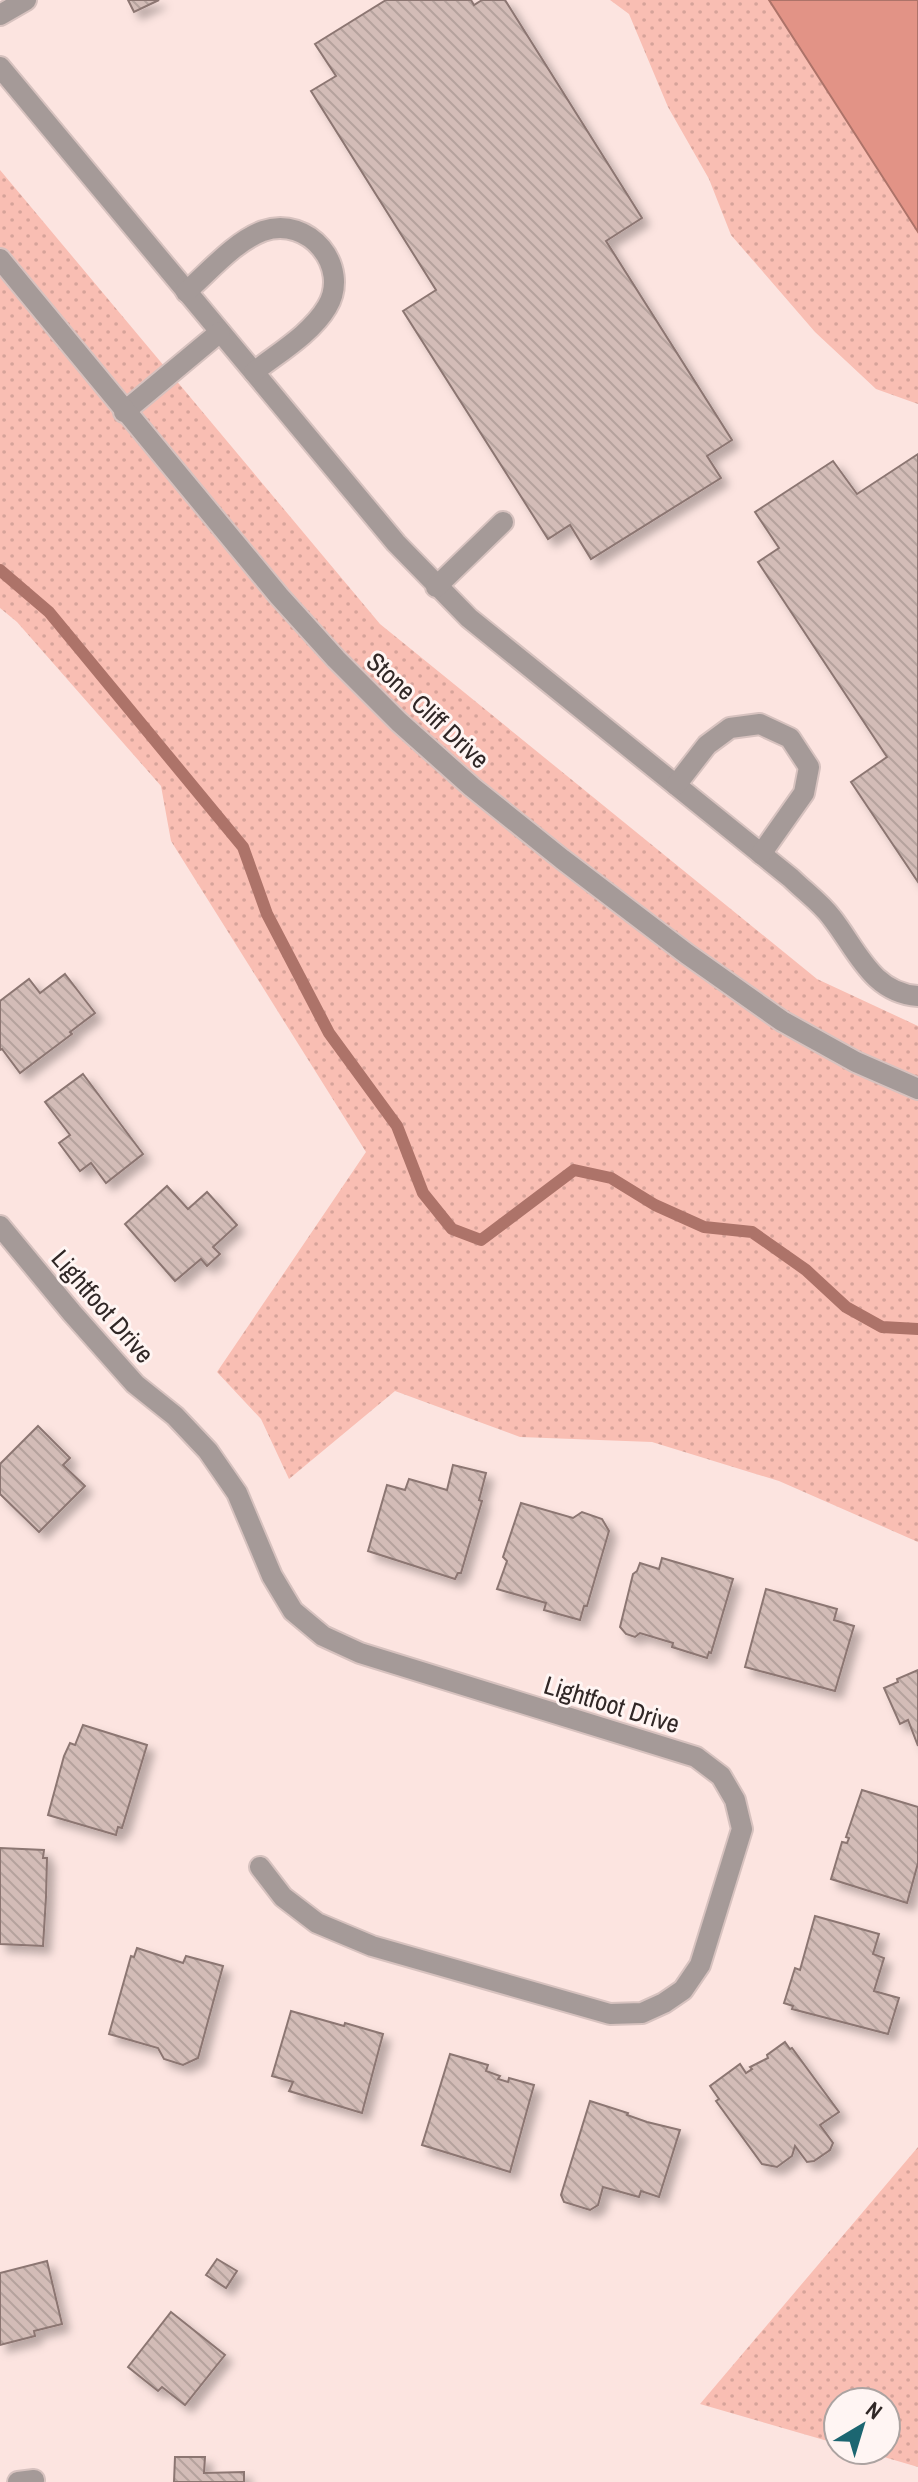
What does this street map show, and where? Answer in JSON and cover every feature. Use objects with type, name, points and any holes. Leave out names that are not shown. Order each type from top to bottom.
[{"type":"street","points":[[0,15],[26,0]]},
{"type":"street","points":[[0,67],[436,587],[469,618],[791,878],[831,917],[879,982],[905,995],[918,996]]},
{"type":"street","points":[[186,292],[243,242],[264,231],[285,228],[304,233],[317,242],[333,274],[335,292],[317,323],[254,372]]},
{"type":"street","name":"Stone Cliff Drive","points":[[0,259],[279,596],[399,722],[472,787],[675,945],[782,1021],[856,1062],[918,1089]]},
{"type":"street","points":[[124,412],[220,332]]},
{"type":"street","points":[[436,587],[503,522]]},
{"type":"street","points":[[676,785],[707,745],[730,728],[760,724],[790,738],[809,767],[804,793],[761,854]]},
{"type":"street","name":"Lightfoot Drive","points":[[0,1226],[135,1384],[175,1416],[208,1451],[237,1493],[272,1576],[293,1611],[323,1636],[360,1653],[696,1757],[721,1776],[735,1800],[742,1829],[700,1965],[683,1990],[642,2013],[610,2014],[372,1946],[317,1923],[283,1897],[260,1867]]},
{"type":"shaded area","points":[[610,0],[918,0],[918,404],[876,389],[815,332],[731,235],[709,179],[668,107],[629,14]]},
{"type":"shaded area","points":[[769,0],[918,0],[918,232]]},
{"type":"shaded area","points":[[0,170],[380,624],[817,979],[918,1026],[918,1542],[779,1481],[652,1442],[520,1437],[395,1391],[289,1479],[261,1419],[217,1372],[366,1152],[171,841],[161,786],[17,622],[0,608]]},
{"type":"shaded area","points":[[918,2147],[918,2467],[902,2462],[902,2386],[822,2386],[822,2439],[700,2404]]},
{"type":"building","points":[[128,0],[159,0],[134,12]]},
{"type":"building","points":[[386,0],[471,0],[474,5],[482,0],[505,0],[642,218],[606,241],[732,440],[707,456],[721,478],[591,559],[570,525],[548,539],[403,311],[436,290],[311,91],[336,76],[315,44]]},
{"type":"building","points":[[918,454],[918,882],[851,782],[887,757],[758,562],[779,548],[755,512],[833,461],[857,494]]},
{"type":"building","points":[[65,974],[95,1013],[20,1073],[0,1050],[0,1001],[29,979],[40,993]]},
{"type":"building","points":[[83,1074],[143,1154],[106,1183],[91,1163],[80,1171],[59,1143],[70,1135],[45,1102]]},
{"type":"building","points":[[167,1186],[188,1209],[207,1192],[237,1225],[213,1247],[220,1254],[207,1266],[201,1259],[175,1281],[125,1224]]},
{"type":"building","points":[[38,1426],[70,1458],[63,1465],[85,1486],[39,1532],[0,1494],[0,1464]]},
{"type":"building","points":[[453,1465],[486,1473],[479,1500],[482,1501],[461,1573],[455,1579],[368,1551],[387,1485],[405,1490],[409,1479],[447,1490]]},
{"type":"building","points":[[521,1503],[573,1518],[582,1512],[602,1519],[609,1531],[580,1620],[544,1610],[546,1603],[497,1589],[507,1561],[503,1557]]},
{"type":"building","points":[[662,1558],[733,1579],[707,1658],[640,1633],[635,1637],[626,1634],[620,1627],[633,1574],[640,1563],[659,1569]]},
{"type":"building","points":[[766,1589],[837,1609],[834,1620],[854,1626],[835,1691],[745,1667]]},
{"type":"building","points":[[918,1670],[918,1746],[908,1720],[900,1724],[884,1688]]},
{"type":"building","points":[[83,1725],[147,1745],[122,1828],[118,1827],[116,1835],[48,1815],[64,1756],[70,1743],[75,1745]]},
{"type":"building","points":[[862,1790],[918,1807],[918,1863],[907,1903],[831,1879],[842,1842],[847,1843],[849,1838],[846,1837]]},
{"type":"building","points":[[0,1848],[44,1850],[43,1858],[47,1858],[43,1946],[0,1944]]},
{"type":"building","points":[[815,1916],[879,1934],[873,1954],[884,1958],[874,1991],[899,1998],[888,2034],[792,2009],[793,2006],[784,2003],[795,1968],[800,1970]]},
{"type":"building","points":[[137,1948],[183,1963],[186,1956],[223,1966],[198,2058],[183,2065],[164,2059],[158,2048],[109,2034],[131,1956],[134,1957]]},
{"type":"building","points":[[291,2011],[383,2034],[362,2113],[289,2091],[293,2082],[272,2076]]},
{"type":"building","points":[[785,2042],[839,2112],[820,2125],[833,2143],[830,2150],[807,2162],[795,2146],[792,2156],[777,2167],[762,2164],[716,2101],[719,2099],[710,2086],[740,2064],[746,2073]]},
{"type":"building","points":[[450,2054],[488,2065],[486,2071],[500,2076],[498,2079],[508,2082],[509,2078],[534,2085],[510,2172],[422,2145]]},
{"type":"building","points":[[590,2101],[647,2122],[680,2130],[659,2197],[641,2191],[639,2197],[603,2187],[598,2205],[590,2210],[564,2202],[561,2195]]},
{"type":"building","points":[[217,2259],[237,2271],[226,2288],[206,2275]]},
{"type":"building","points":[[47,2261],[62,2324],[34,2331],[35,2336],[0,2345],[0,2273]]},
{"type":"building","points":[[171,2312],[225,2355],[185,2405],[162,2387],[158,2391],[128,2367]]},
{"type":"building","points":[[175,2457],[205,2457],[204,2473],[244,2472],[244,2482],[174,2482]]},
{"type":"waterway","points":[[0,570],[49,612],[243,847],[267,914],[329,1033],[397,1126],[423,1193],[452,1229],[481,1240],[574,1170],[611,1178],[655,1205],[704,1227],[752,1232],[806,1270],[846,1307],[882,1327],[918,1329]]}]
